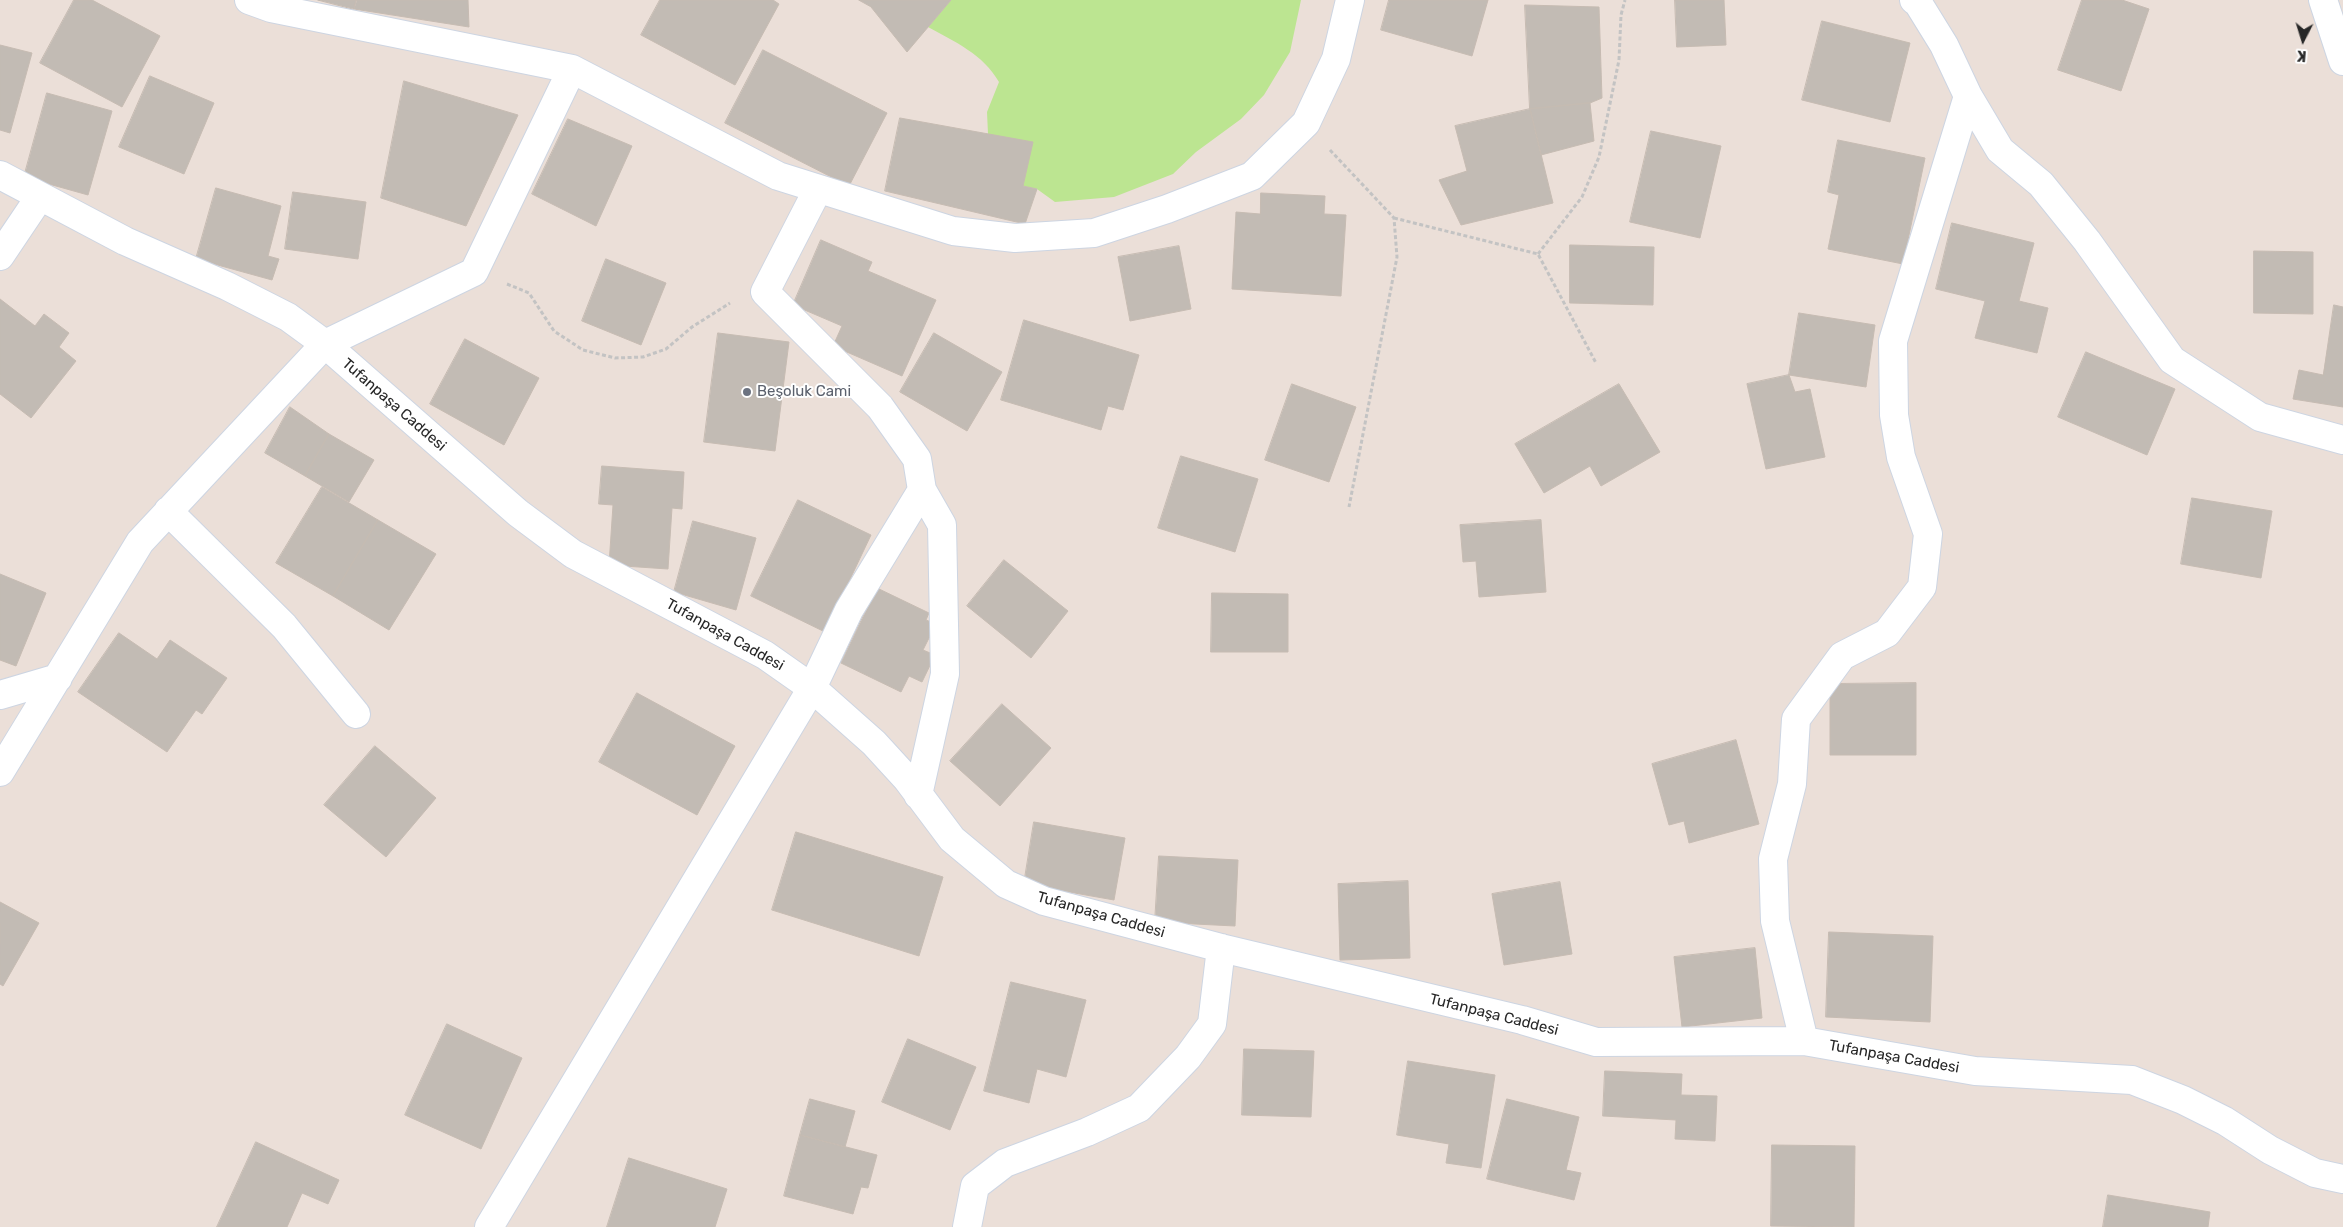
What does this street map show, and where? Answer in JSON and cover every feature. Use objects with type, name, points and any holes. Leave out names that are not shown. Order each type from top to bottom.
[{"type":"street","points":[[249,0],[272,8],[572,69],[778,176],[954,231],[1015,238],[1094,232],[1167,209],[1252,176],[1306,123],[1336,59],[1350,0]]},
{"type":"street","points":[[1914,0],[1918,3],[1944,46],[1968,96],[2000,150],[2041,184],[2087,241],[2172,360],[2260,417],[2343,440]]},
{"type":"street","points":[[2323,0],[2343,61]]},
{"type":"street","points":[[0,772],[140,542],[325,344],[474,272],[572,69]]},
{"type":"street","points":[[1804,1041],[1775,921],[1773,860],[1792,784],[1796,719],[1842,656],[1887,633],[1922,587],[1928,534],[1901,457],[1894,415],[1893,341],[1968,96]]},
{"type":"street","name":"Tufanpaşa Caddesi","points":[[0,175],[39,198],[125,241],[227,286],[288,317],[325,344],[518,513],[573,554],[765,655],[812,688],[874,743],[952,838],[1006,884],[1044,901],[1221,948],[1522,1020],[1596,1042],[1804,1041],[1975,1072],[2132,1080],[2183,1100],[2224,1121],[2270,1150],[2315,1173],[2343,1180]]},
{"type":"street","points":[[818,189],[765,292],[880,407],[917,460],[922,490],[942,525],[945,674],[918,795]]},
{"type":"street","points":[[0,256],[39,198]]},
{"type":"street","points":[[489,1227],[812,688],[849,610],[922,490]]},
{"type":"street","points":[[168,511],[284,626],[356,714]]},
{"type":"street","points":[[0,695],[58,678]]},
{"type":"street","points":[[967,1227],[975,1186],[1005,1163],[1087,1132],[1139,1108],[1188,1057],[1212,1024],[1221,948]]},
{"type":"path","points":[[1538,254],[1582,197],[1599,157],[1619,60],[1625,0]]},
{"type":"path","points":[[1306,123],[1394,218],[1538,254],[1596,363]]},
{"type":"path","points":[[1350,506],[1397,257],[1394,218]]},
{"type":"path","points":[[474,272],[529,293],[554,331],[583,350],[615,358],[643,357],[666,349],[692,327],[736,300],[765,292]]},
{"type":"green space","points":[[951,0],[1301,0],[1290,52],[1264,95],[1241,119],[1196,152],[1173,174],[1114,197],[1055,202],[1037,189],[1023,186],[988,134],[987,112],[999,82],[992,72],[977,56],[928,27]]},
{"type":"building","points":[[74,0],[92,0],[160,36],[122,107],[40,63]]},
{"type":"building","points":[[318,0],[356,0],[354,9]]},
{"type":"building","points":[[357,0],[468,0],[469,27],[354,9]]},
{"type":"building","points":[[660,0],[773,0],[779,4],[735,85],[641,35]]},
{"type":"building","points":[[859,0],[951,0],[907,52],[871,7]]},
{"type":"building","points":[[1389,0],[1488,0],[1472,56],[1381,30]]},
{"type":"building","points":[[1675,0],[1724,0],[1726,45],[1677,47]]},
{"type":"building","points":[[2082,0],[2122,0],[2149,9],[2121,91],[2058,70]]},
{"type":"building","points":[[1525,5],[1599,7],[1602,98],[1590,103],[1530,109]]},
{"type":"building","points":[[1822,21],[1910,43],[1890,122],[1802,100]]},
{"type":"building","points":[[0,45],[32,53],[10,133],[0,130]]},
{"type":"building","points":[[763,50],[887,113],[849,186],[725,123]]},
{"type":"building","points":[[150,76],[214,103],[184,174],[119,147]]},
{"type":"building","points":[[404,81],[518,115],[466,226],[381,198]]},
{"type":"building","points":[[47,93],[112,111],[88,195],[24,177]]},
{"type":"building","points":[[1590,103],[1594,141],[1541,155],[1530,109]]},
{"type":"building","points":[[1530,109],[1553,203],[1461,225],[1439,180],[1467,171],[1455,126]]},
{"type":"building","points":[[900,118],[1033,142],[1023,186],[1037,189],[1025,224],[885,191]]},
{"type":"building","points":[[568,119],[632,146],[596,226],[532,194]]},
{"type":"building","points":[[1651,131],[1721,146],[1700,238],[1630,222]]},
{"type":"building","points":[[1838,140],[1925,158],[1903,264],[1828,249],[1839,195],[1828,192]]},
{"type":"building","points":[[216,188],[281,206],[268,256],[279,259],[272,280],[196,259]]},
{"type":"building","points":[[293,192],[366,202],[358,259],[285,249]]},
{"type":"building","points":[[1261,193],[1325,196],[1324,214],[1346,215],[1341,296],[1232,289],[1236,212],[1260,214]]},
{"type":"building","points":[[1952,223],[2034,243],[2019,301],[2048,308],[2037,353],[1975,338],[1985,301],[1936,289]]},
{"type":"building","points":[[821,240],[872,262],[868,271],[936,300],[902,376],[833,346],[842,326],[793,305]]},
{"type":"building","points":[[1570,245],[1654,247],[1653,305],[1570,303]]},
{"type":"building","points":[[1179,246],[1191,309],[1130,321],[1118,257]]},
{"type":"building","points":[[2254,251],[2313,252],[2313,314],[2254,313]]},
{"type":"building","points":[[606,259],[666,283],[641,345],[582,321]]},
{"type":"building","points":[[0,299],[35,326],[44,314],[69,333],[59,347],[76,361],[31,418],[0,394]]},
{"type":"building","points":[[2334,305],[2343,307],[2343,407],[2293,399],[2299,370],[2323,375]]},
{"type":"building","points":[[1799,313],[1875,325],[1866,387],[1789,375]]},
{"type":"building","points":[[1024,320],[1139,355],[1123,410],[1108,406],[1101,430],[1001,400]]},
{"type":"building","name":"Beşoluk Cami","points":[[718,333],[789,342],[775,451],[704,442]]},
{"type":"building","points":[[934,333],[1002,372],[967,431],[900,392]]},
{"type":"building","points":[[465,339],[539,378],[504,445],[430,404]]},
{"type":"building","points":[[2086,352],[2175,389],[2147,455],[2058,417]]},
{"type":"building","points":[[1789,375],[1795,392],[1810,389],[1825,457],[1766,469],[1747,384]]},
{"type":"building","points":[[1292,384],[1356,407],[1329,482],[1265,460]]},
{"type":"building","points":[[1619,384],[1660,452],[1601,486],[1590,466],[1544,493],[1515,444]]},
{"type":"building","points":[[290,407],[329,434],[305,476],[265,453]]},
{"type":"building","points":[[329,434],[374,460],[349,502],[305,476]]},
{"type":"building","points":[[1181,456],[1258,479],[1235,552],[1158,528]]},
{"type":"building","points":[[602,466],[684,472],[682,509],[672,508],[668,569],[609,565],[613,505],[599,504]]},
{"type":"building","points":[[322,487],[378,520],[333,596],[276,563]]},
{"type":"building","points":[[2192,498],[2272,511],[2261,578],[2181,564]]},
{"type":"building","points":[[798,500],[871,535],[825,632],[751,596]]},
{"type":"building","points":[[378,520],[436,554],[389,630],[333,596]]},
{"type":"building","points":[[1541,520],[1546,592],[1479,597],[1476,561],[1463,562],[1460,525]]},
{"type":"building","points":[[693,521],[756,538],[736,610],[674,592]]},
{"type":"building","points":[[1004,560],[1068,611],[1031,658],[967,606]]},
{"type":"building","points":[[0,574],[46,593],[16,666],[0,660]]},
{"type":"building","points":[[877,588],[929,613],[926,620],[936,624],[923,650],[935,655],[922,682],[909,676],[901,692],[841,663]]},
{"type":"building","points":[[1212,593],[1288,594],[1288,652],[1211,652]]},
{"type":"building","points":[[119,633],[157,659],[170,640],[227,678],[202,714],[196,710],[167,752],[78,692]]},
{"type":"building","points":[[1916,683],[1916,755],[1830,755],[1830,684]]},
{"type":"building","points":[[637,693],[735,746],[697,815],[599,762]]},
{"type":"building","points":[[1002,704],[1051,748],[1000,806],[950,761]]},
{"type":"building","points":[[1736,740],[1759,824],[1689,843],[1684,821],[1669,825],[1652,764]]},
{"type":"building","points":[[375,746],[436,798],[386,857],[324,805]]},
{"type":"building","points":[[1034,822],[1125,838],[1114,900],[1024,884]]},
{"type":"building","points":[[796,832],[943,877],[919,956],[772,910]]},
{"type":"building","points":[[1159,856],[1238,860],[1235,926],[1155,922]]},
{"type":"building","points":[[1408,881],[1410,958],[1340,960],[1338,884]]},
{"type":"building","points":[[1560,882],[1572,954],[1504,965],[1492,894]]},
{"type":"building","points":[[0,902],[39,923],[3,986],[0,984]]},
{"type":"building","points":[[1829,932],[1933,936],[1930,1022],[1826,1017]]},
{"type":"building","points":[[1755,948],[1762,1018],[1682,1027],[1674,957]]},
{"type":"building","points":[[1011,982],[1086,1000],[1066,1077],[1037,1069],[1029,1103],[984,1091]]},
{"type":"building","points":[[447,1024],[522,1058],[481,1149],[405,1115]]},
{"type":"building","points":[[908,1039],[976,1067],[950,1130],[882,1102]]},
{"type":"building","points":[[1244,1049],[1314,1051],[1311,1117],[1242,1115]]},
{"type":"building","points":[[1408,1061],[1495,1075],[1481,1168],[1446,1163],[1449,1144],[1397,1135]]},
{"type":"building","points":[[1605,1071],[1682,1074],[1681,1095],[1717,1096],[1715,1141],[1675,1139],[1676,1120],[1603,1116]]},
{"type":"building","points":[[810,1099],[855,1111],[845,1147],[800,1135]]},
{"type":"building","points":[[1507,1099],[1579,1117],[1566,1170],[1581,1173],[1574,1200],[1487,1179]]},
{"type":"building","points":[[800,1135],[877,1155],[868,1188],[861,1187],[853,1214],[784,1196]]},
{"type":"building","points":[[256,1142],[339,1180],[328,1204],[302,1193],[287,1227],[217,1227]]},
{"type":"building","points":[[1772,1145],[1855,1146],[1854,1227],[1771,1226]]},
{"type":"building","points":[[629,1158],[727,1189],[715,1227],[607,1227]]},
{"type":"building","points":[[2108,1195],[2210,1212],[2208,1227],[2103,1227]]},
{"type":"place","name":"Beşoluk Cami","points":[[747,392]]}]
